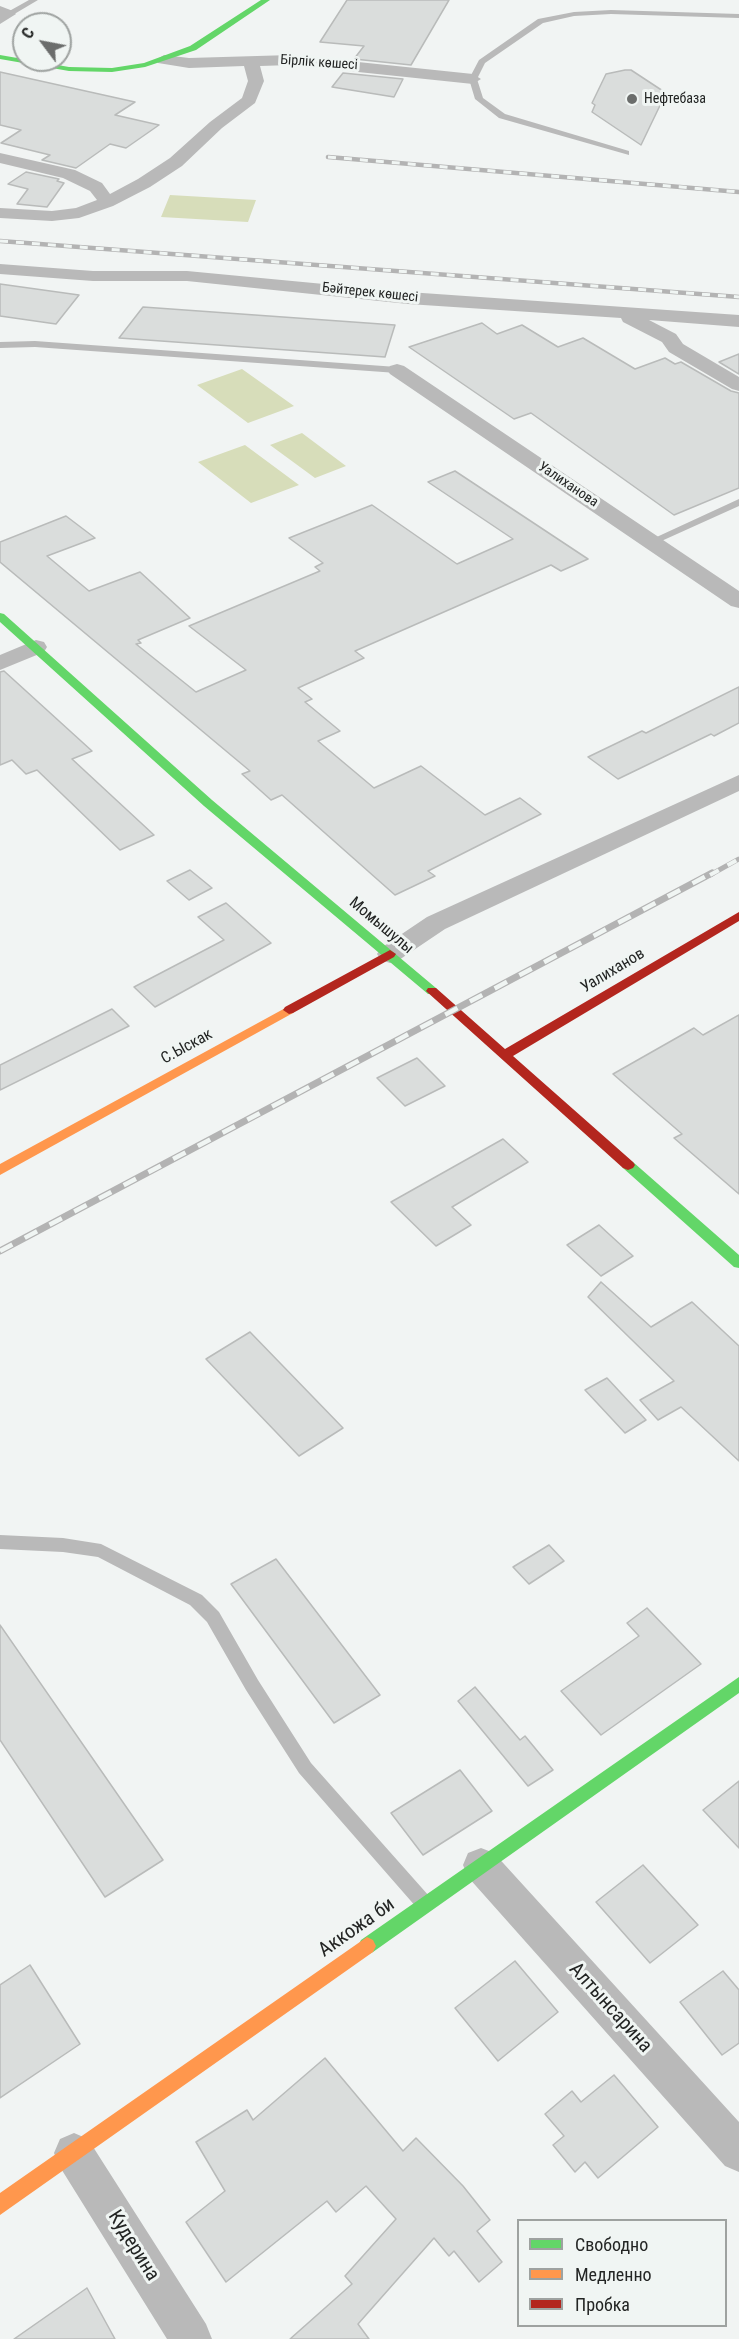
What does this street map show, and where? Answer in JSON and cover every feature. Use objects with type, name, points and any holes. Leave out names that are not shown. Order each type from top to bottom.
[{"type":"main road","points":[[0,57],[69,69],[112,70],[164,60],[193,48],[266,0]]},
{"type":"main road","name":"Момышулы","points":[[0,616],[208,803],[390,954],[739,1263]]},
{"type":"main road","name":"Уалиханов","points":[[504,1055],[739,916]]},
{"type":"main road","name":"С.Ыскак","points":[[0,1170],[390,954]]},
{"type":"main road","name":"Аккожа би","points":[[0,2205],[739,1684]]},
{"type":"street","name":"Бірлік көшесі","points":[[164,60],[189,63],[291,60],[473,79]]},
{"type":"street","points":[[0,213],[52,216],[79,213],[144,183],[176,162],[216,125],[249,100],[256,81],[250,61]]},
{"type":"street","points":[[0,158],[69,174],[96,187],[107,202]]},
{"type":"street","name":"Бәйтерек көшесі","points":[[0,269],[93,276],[187,276],[408,298],[739,321]]},
{"type":"street","points":[[619,312],[669,338],[676,348],[739,385]]},
{"type":"street","points":[[669,338],[739,326]]},
{"type":"street","name":"Уалиханова","points":[[397,370],[739,601]]},
{"type":"street","points":[[0,663],[36,647]]},
{"type":"street","points":[[390,954],[436,923],[739,782]]},
{"type":"street","name":"Алтынсарина","points":[[481,1865],[739,2151]]},
{"type":"street","name":"Кудерина","points":[[74,2153],[191,2339]]},
{"type":"lane","points":[[3,15],[34,0]]},
{"type":"lane","points":[[626,153],[502,116],[479,99],[473,79],[482,62],[541,21],[574,14],[611,12],[739,16]]},
{"type":"lane","points":[[0,345],[35,344],[397,370]]},
{"type":"lane","points":[[653,541],[739,502]]},
{"type":"lane","points":[[0,1542],[63,1545],[100,1551],[196,1600],[213,1617],[252,1685],[305,1768],[425,1904]]},
{"type":"green space","points":[[170,195],[256,200],[248,222],[161,217]]},
{"type":"green space","points":[[242,369],[294,406],[248,423],[197,385]]},
{"type":"green space","points":[[302,433],[346,466],[315,478],[270,445]]},
{"type":"green space","points":[[245,445],[299,485],[251,503],[198,462]]},
{"type":"building","points":[[347,0],[449,0],[411,65],[354,59],[364,46],[320,42]]},
{"type":"building","points":[[631,70],[666,93],[641,145],[592,112],[595,105],[592,103],[606,74]]},
{"type":"building","points":[[0,72],[135,102],[115,115],[159,125],[126,148],[110,144],[76,168],[42,160],[50,155],[1,143],[21,130],[0,125]]},
{"type":"building","points":[[343,73],[403,79],[394,97],[332,87]]},
{"type":"building","points":[[26,172],[59,179],[57,181],[64,183],[47,207],[17,204],[28,189],[8,184]]},
{"type":"building","points":[[0,284],[79,295],[56,324],[0,316]]},
{"type":"building","points":[[143,307],[395,325],[385,357],[119,338]]},
{"type":"building","points":[[482,323],[497,334],[522,325],[558,347],[583,338],[635,369],[665,358],[675,364],[681,362],[731,391],[739,393],[739,488],[674,515],[531,413],[514,419],[409,347]]},
{"type":"building","points":[[739,354],[739,374],[719,362]]},
{"type":"building","points":[[455,471],[588,559],[561,571],[551,565],[355,651],[364,658],[298,688],[312,699],[305,702],[340,731],[318,741],[374,788],[421,766],[485,815],[520,798],[541,814],[428,871],[435,876],[395,895],[282,795],[271,800],[242,774],[250,771],[0,562],[0,542],[66,516],[95,538],[47,556],[89,591],[140,572],[190,618],[138,640],[141,643],[136,644],[196,692],[246,670],[189,626],[320,571],[315,567],[323,563],[289,538],[372,505],[457,564],[513,539],[428,482]]},
{"type":"building","points":[[4,671],[92,751],[72,759],[154,835],[120,850],[37,770],[26,774],[12,760],[0,765],[0,672]]},
{"type":"building","points":[[739,687],[739,723],[714,736],[711,734],[618,779],[588,757],[642,731],[646,733]]},
{"type":"building","points":[[190,870],[212,888],[189,900],[167,881]]},
{"type":"building","points":[[226,903],[271,943],[155,1007],[134,987],[224,940],[198,917]]},
{"type":"building","points":[[112,1009],[129,1026],[0,1090],[0,1065]]},
{"type":"building","points":[[739,1015],[739,1194],[674,1138],[682,1134],[613,1074],[694,1028],[703,1035]]},
{"type":"building","points":[[417,1058],[445,1086],[405,1106],[377,1078]]},
{"type":"building","points":[[503,1139],[528,1162],[452,1207],[471,1225],[436,1246],[391,1202]]},
{"type":"building","points":[[599,1225],[633,1256],[601,1276],[567,1245]]},
{"type":"building","points":[[601,1282],[651,1327],[692,1302],[739,1346],[739,1461],[681,1407],[658,1420],[640,1400],[674,1381],[588,1297]]},
{"type":"building","points":[[250,1332],[343,1428],[299,1456],[206,1359]]},
{"type":"building","points":[[607,1378],[646,1420],[625,1433],[585,1390]]},
{"type":"building","points":[[549,1545],[564,1561],[529,1584],[513,1567]]},
{"type":"building","points":[[276,1559],[380,1695],[334,1723],[231,1584]]},
{"type":"building","points":[[647,1608],[701,1664],[601,1735],[561,1691],[639,1636],[627,1623]]},
{"type":"building","points":[[0,1625],[163,1860],[105,1897],[0,1740]]},
{"type":"building","points":[[475,1687],[520,1740],[525,1736],[553,1770],[528,1786],[458,1701]]},
{"type":"building","points":[[460,1770],[492,1811],[423,1855],[391,1813]]},
{"type":"building","points":[[739,1781],[739,1848],[703,1810]]},
{"type":"building","points":[[643,1865],[698,1925],[650,1963],[596,1902]]},
{"type":"building","points":[[515,1961],[558,2012],[498,2061],[455,2008]]},
{"type":"building","points":[[30,1965],[80,2044],[0,2098],[0,1985]]},
{"type":"building","points":[[723,1971],[739,1990],[739,2043],[722,2055],[680,2002]]},
{"type":"building","points":[[325,2058],[403,2151],[416,2138],[463,2186],[490,2220],[477,2231],[502,2262],[479,2282],[454,2251],[449,2256],[434,2238],[358,2324],[369,2339],[290,2339],[352,2284],[345,2276],[396,2219],[366,2186],[336,2212],[327,2201],[226,2282],[186,2222],[225,2191],[196,2142],[247,2110],[253,2120]]},
{"type":"building","points":[[614,2075],[658,2127],[598,2178],[585,2162],[575,2172],[553,2145],[564,2136],[545,2114],[572,2091],[581,2102]]},
{"type":"building","points":[[87,2288],[115,2339],[14,2339]]},
{"type":"railway","points":[[328,157],[739,192]]},
{"type":"railway","points":[[0,241],[739,297]]},
{"type":"railway","points":[[710,875],[739,859]]},
{"type":"railway","points":[[0,1251],[712,873]]},
{"type":"traffic: fast","points":[[0,57],[69,69],[112,70],[145,65],[193,48],[266,0]]},
{"type":"traffic: fast","points":[[0,616],[208,803],[432,991]]},
{"type":"traffic: fast","points":[[628,1165],[739,1263]]},
{"type":"traffic: fast","points":[[367,1946],[739,1684]]},
{"type":"traffic: slow","points":[[0,1170],[289,1010]]},
{"type":"traffic: slow","points":[[0,2205],[367,1946]]},
{"type":"traffic: jam","points":[[504,1055],[739,916]]},
{"type":"traffic: jam","points":[[289,1010],[390,954]]},
{"type":"traffic: jam","points":[[432,991],[628,1165]]},
{"type":"place","name":"Нефтебаза","points":[[632,99]]}]
